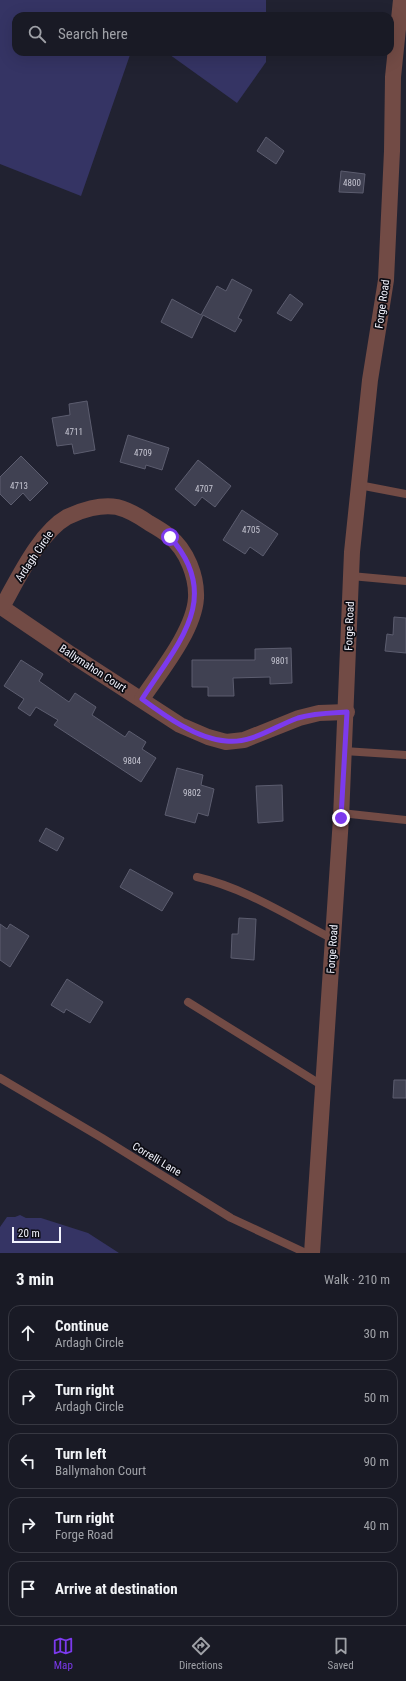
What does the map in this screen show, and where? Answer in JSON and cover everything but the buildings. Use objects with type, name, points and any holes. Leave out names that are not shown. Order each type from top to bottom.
[{"type":"street","name":"Forge Road","points":[[312,1253],[347,712],[351,576],[370,380],[386,280],[392,151],[393,77],[401,0]]},
{"type":"street","name":"Ardagh Circle","points":[[1,606],[39,546],[54,526],[67,517],[82,510],[99,507],[121,509],[132,512],[170,537],[180,548],[190,565],[195,582],[196,599],[190,622],[142,699]]},
{"type":"street","name":"Ballymahon Court","points":[[1,606],[72,655],[180,725],[208,737],[226,742],[244,740],[299,718],[312,715],[347,712]]},
{"type":"lane","points":[[359,485],[406,494]]},
{"type":"lane","points":[[351,576],[406,581]]},
{"type":"lane","points":[[344,752],[406,755]]},
{"type":"lane","points":[[341,813],[406,820]]},
{"type":"lane","points":[[197,877],[220,882],[254,897],[333,938]]},
{"type":"lane","points":[[188,1002],[323,1086]]},
{"type":"lane","name":"Correlli Lane","points":[[0,1078],[102,1138],[231,1218],[306,1253]]},
{"type":"shaded area","points":[[0,0],[266,0],[266,12],[12,12],[12,56],[130,56],[81,196],[0,164]]},
{"type":"shaded area","points":[[172,56],[266,56],[266,62],[237,103]]},
{"type":"shaded area","points":[[20,1215],[26,1218],[41,1218],[88,1233],[119,1253],[0,1253],[0,1227],[7,1217],[15,1217]]},
{"type":"route","points":[[170,537],[180,548],[190,565],[195,582],[196,599],[190,622],[142,699],[180,725],[208,737],[226,742],[244,740],[299,718],[319,713],[347,712],[341,818]]}]
